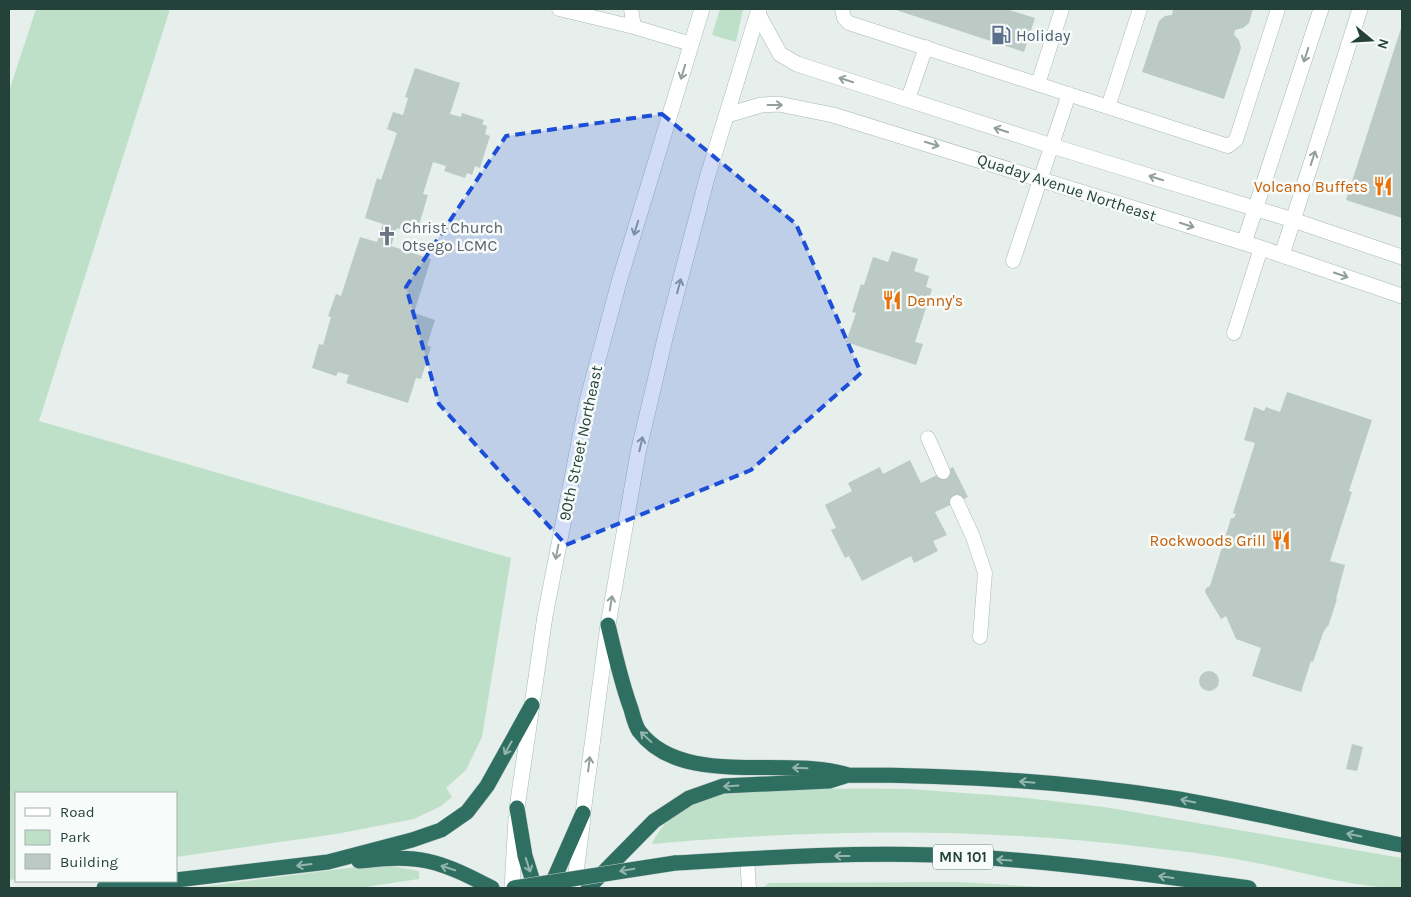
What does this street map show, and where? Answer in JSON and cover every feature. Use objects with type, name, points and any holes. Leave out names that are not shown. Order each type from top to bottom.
[{"type":"highway","points":[[608,625],[623,688],[638,730],[660,751],[685,761],[712,766],[829,768],[848,775]]},
{"type":"highway","points":[[328,862],[412,840],[441,830],[461,816],[487,786],[532,705]]},
{"type":"highway","points":[[588,888],[654,821],[689,798],[723,786],[829,781],[848,775],[981,778],[1084,787],[1172,798],[1402,845]]},
{"type":"highway","points":[[517,808],[525,856],[535,888]]},
{"type":"highway","points":[[550,888],[583,813]]},
{"type":"highway","name":"MN 101","points":[[513,888],[675,863],[801,856],[937,855],[1105,868],[1249,888]]},
{"type":"highway","points":[[178,880],[328,862],[391,859],[426,860],[466,874],[492,888]]},
{"type":"highway","points":[[104,888],[162,882]]},
{"type":"street","name":"90th Street Northeast","points":[[513,888],[517,808],[545,616],[587,402],[619,282],[702,9]]},
{"type":"street","points":[[1244,243],[1321,9]]},
{"type":"street","points":[[1282,255],[1360,9]]},
{"type":"street","points":[[759,11],[780,54],[797,64],[1052,146],[1256,208],[1402,257]]},
{"type":"street","points":[[574,888],[608,625],[637,462],[707,178],[759,11]]},
{"type":"street","name":"Quaday Avenue Northeast","points":[[727,115],[761,105],[779,104],[833,115],[1261,248],[1402,296]]},
{"type":"lane","points":[[559,9],[634,27],[691,44]]},
{"type":"lane","points":[[630,9],[634,27]]},
{"type":"lane","points":[[842,9],[844,18],[849,23],[1228,146],[1236,140],[1278,9]]},
{"type":"lane","points":[[1038,84],[1061,9]]},
{"type":"lane","points":[[1108,107],[1140,9]]},
{"type":"lane","points":[[908,99],[926,47]]},
{"type":"lane","points":[[1013,261],[1069,94]]},
{"type":"lane","points":[[1234,333],[1261,248]]},
{"type":"lane","points":[[928,438],[943,472]]},
{"type":"lane","points":[[957,502],[973,536],[985,573],[980,637]]},
{"type":"lane","points":[[747,859],[749,888]]},
{"type":"highlighted area","points":[[662,114],[796,224],[861,373],[751,470],[566,545],[439,404],[406,287],[506,136]]},
{"type":"green space","points":[[36,9],[170,9],[39,421],[511,558],[482,737],[466,770],[446,788],[452,797],[441,806],[414,819],[336,834],[178,857],[178,792],[15,792],[15,879],[9,880],[9,91]]},
{"type":"green space","points":[[720,9],[743,9],[736,42],[712,35]]},
{"type":"green space","points":[[910,789],[1018,797],[1104,807],[1402,858],[1402,888],[1349,883],[1206,854],[1027,836],[902,832],[839,833],[777,835],[652,844],[659,831],[683,807],[697,800],[712,796],[777,790]]},
{"type":"green space","points":[[391,866],[419,871],[419,879],[359,888],[192,888],[356,867]]},
{"type":"green space","points":[[959,882],[1060,888],[762,888],[769,883]]},
{"type":"building","name":"Holiday","points":[[893,9],[1006,9],[1035,18],[1024,52]]},
{"type":"building","points":[[1172,9],[1253,9],[1249,23],[1243,28],[1235,30],[1234,35],[1239,40],[1241,48],[1224,99],[1142,72],[1159,21],[1165,16],[1172,15]]},
{"type":"building","points":[[1402,25],[1402,218],[1346,200]]},
{"type":"building","name":"Christ Church Otsego LCMC","points":[[415,68],[460,83],[450,114],[461,117],[462,113],[484,120],[482,124],[487,126],[485,134],[490,136],[480,168],[475,166],[472,175],[467,173],[465,178],[444,171],[446,166],[433,162],[423,194],[428,195],[416,235],[397,228],[391,246],[431,259],[414,313],[435,320],[427,345],[431,347],[421,379],[416,378],[408,403],[346,383],[349,375],[338,372],[336,376],[312,368],[319,344],[323,345],[331,317],[328,316],[336,294],[341,296],[360,237],[377,242],[383,224],[365,218],[377,178],[381,180],[397,133],[387,129],[393,112],[403,115],[408,98],[405,97]]},
{"type":"building","name":"Denny's","points":[[892,251],[918,259],[914,271],[929,276],[926,287],[932,289],[915,342],[923,344],[916,365],[846,342],[856,313],[852,312],[861,284],[864,285],[873,257],[888,262]]},
{"type":"building","name":"Rockwoods Grill","points":[[1287,392],[1372,420],[1349,491],[1352,492],[1330,561],[1345,565],[1337,599],[1328,627],[1323,633],[1313,662],[1311,661],[1301,692],[1252,676],[1261,648],[1236,639],[1226,616],[1221,619],[1205,592],[1206,588],[1210,586],[1231,518],[1234,518],[1236,514],[1233,513],[1255,443],[1244,440],[1254,407],[1264,411],[1266,407],[1280,412]]},
{"type":"building","points":[[910,460],[921,483],[953,467],[968,497],[935,512],[947,535],[933,541],[938,551],[914,563],[911,556],[862,581],[849,556],[845,558],[831,530],[836,528],[825,505],[852,491],[848,483],[880,467],[883,474]]},
{"type":"building","points":[[1205,671],[1213,671],[1219,677],[1219,685],[1213,691],[1205,691],[1199,685],[1199,677]]},
{"type":"building","points":[[1352,744],[1363,747],[1357,771],[1346,769]]},
{"type":"place","name":"Holiday","points":[[1001,35]]},
{"type":"place","name":"Volcano Buffets","points":[[1383,186]]},
{"type":"place","name":"Christ Church Otsego LCMC","points":[[387,236]]},
{"type":"place","name":"Denny's","points":[[892,300]]},
{"type":"place","name":"Rockwoods Grill","points":[[1281,540]]}]
